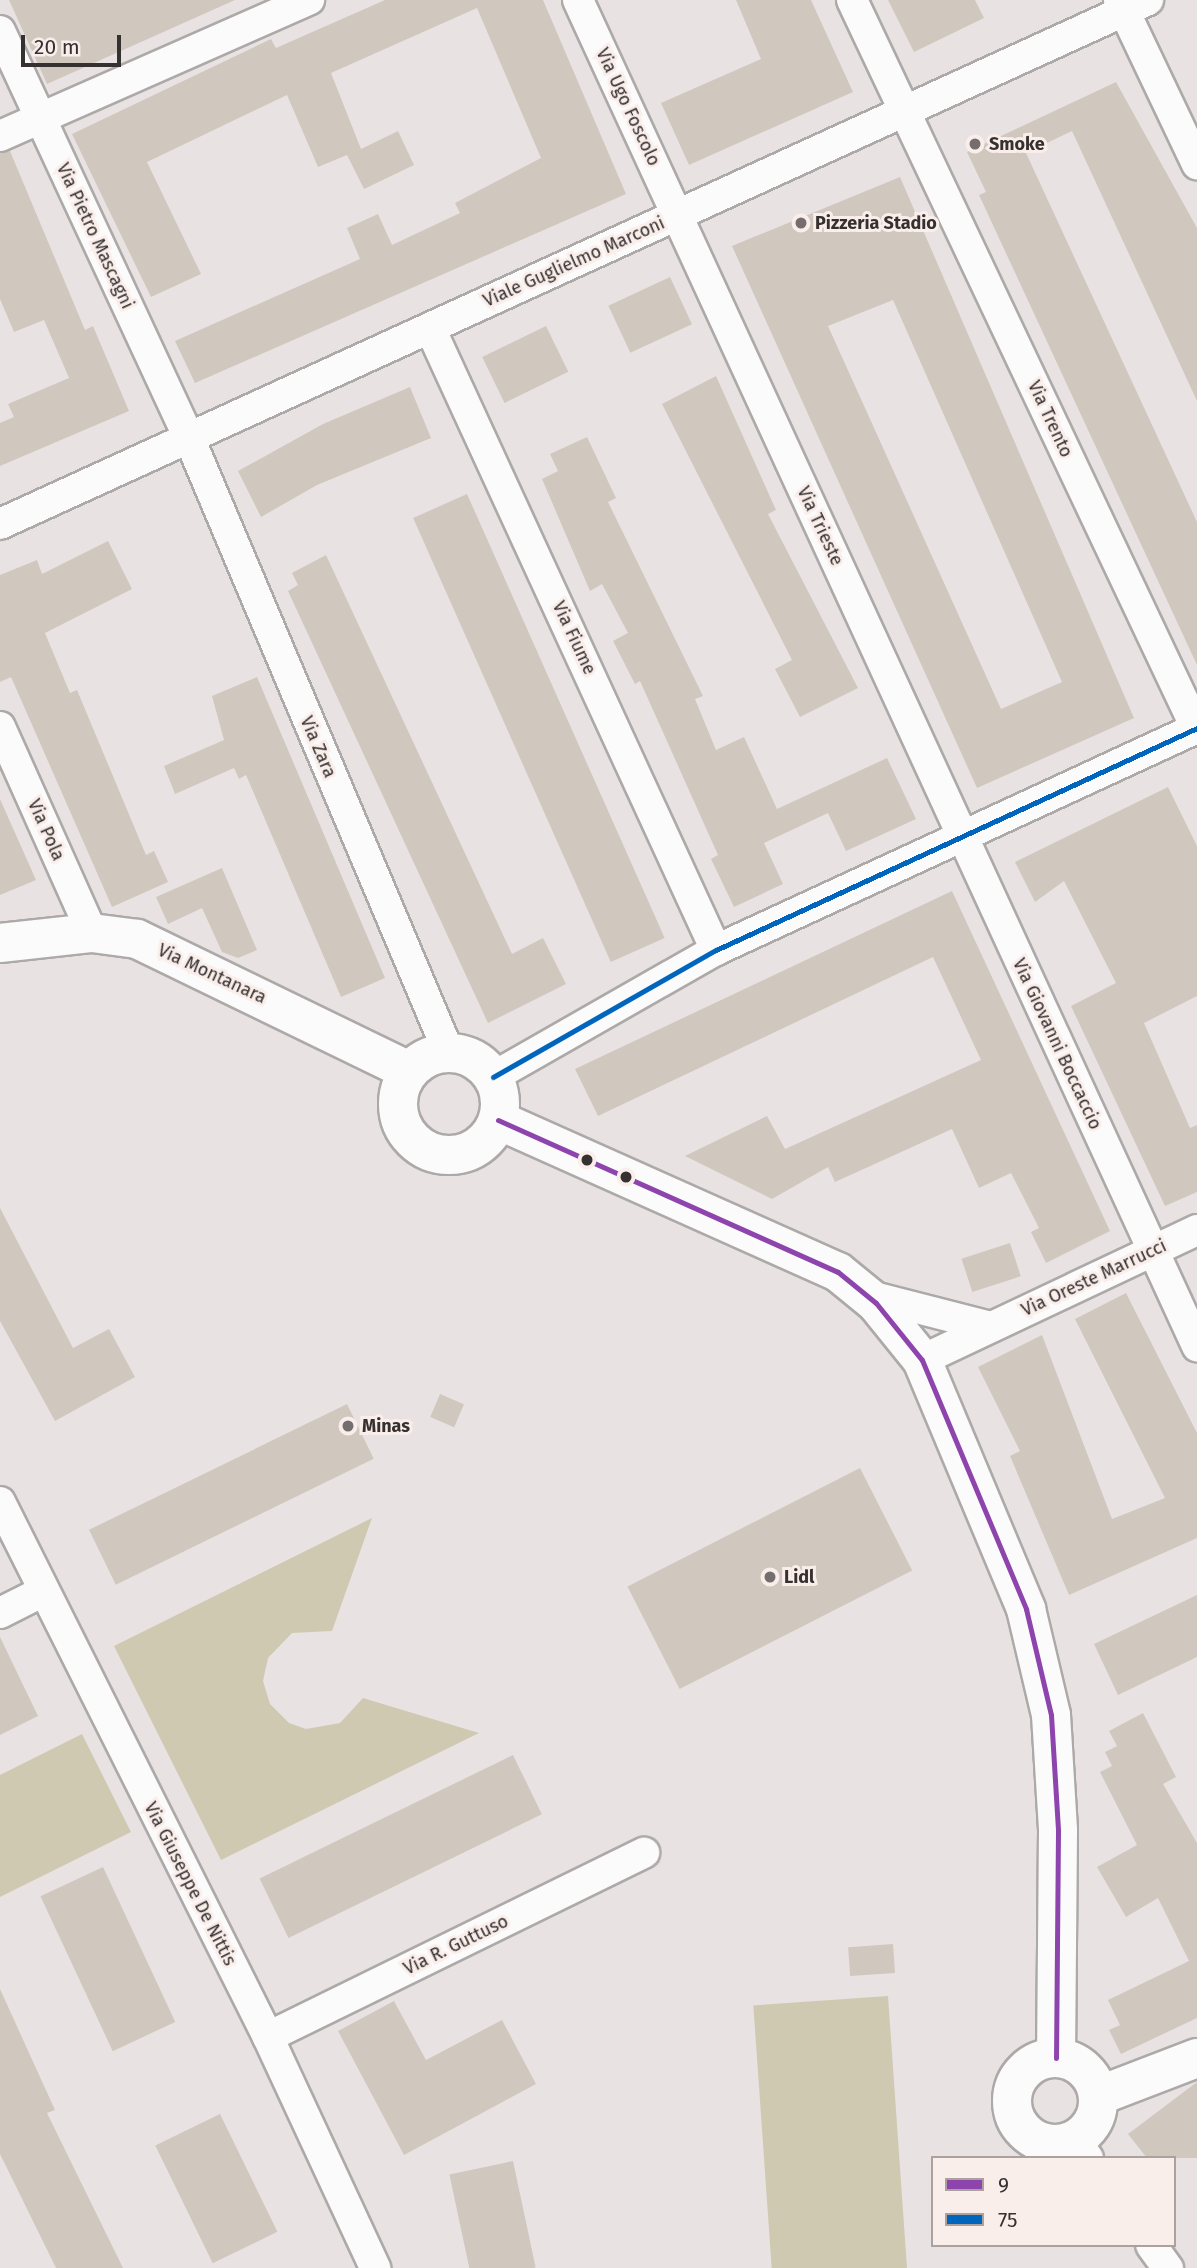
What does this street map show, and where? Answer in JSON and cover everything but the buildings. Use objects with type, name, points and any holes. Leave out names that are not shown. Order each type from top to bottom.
[{"type":"main road","name":"Via Montanara","points":[[0,943],[92,933],[137,939],[409,1071]]},
{"type":"main road","points":[[449,1052],[474,1060],[493,1077],[498,1120],[480,1146],[466,1153],[442,1155],[420,1147],[407,1135],[397,1103],[409,1071],[449,1052]]},
{"type":"main road","points":[[498,1120],[780,1241],[866,1295],[922,1360],[1027,1609],[1051,1715],[1058,1831],[1056,2057]]},
{"type":"main road","points":[[1056,2057],[1080,2065],[1098,2096],[1093,2122],[1082,2148],[1047,2144],[1033,2138],[1011,2104],[1019,2076],[1056,2057]]},
{"type":"main road","points":[[1098,2096],[1197,2058]]},
{"type":"street","name":"Via Ugo Foscolo","points":[[578,0],[678,215]]},
{"type":"street","name":"Via Trento","points":[[852,0],[1197,729]]},
{"type":"street","points":[[0,136],[305,1]]},
{"type":"street","name":"Viale Guglielmo Marconi","points":[[0,524],[190,440],[1131,4]]},
{"type":"street","points":[[1131,4],[1197,164]]},
{"type":"street","name":"Via Pietro Mascagni","points":[[0,31],[190,440]]},
{"type":"street","name":"Via Trieste","points":[[678,215],[962,837]]},
{"type":"street","name":"Via Fiume","points":[[430,328],[716,950]]},
{"type":"street","name":"Via Zara","points":[[190,440],[449,1052]]},
{"type":"street","name":"Via Pola","points":[[0,727],[92,933]]},
{"type":"street","points":[[493,1077],[716,950],[1197,729]]},
{"type":"street","name":"Via Giovanni Boccaccio","points":[[962,837],[1197,1346]]},
{"type":"street","name":"Via Oreste Marrucci","points":[[922,1360],[1197,1230]]},
{"type":"street","points":[[866,1295],[991,1327]]},
{"type":"street","name":"Via Giuseppe De Nittis","points":[[0,1502],[42,1592],[268,2037],[375,2268]]},
{"type":"street","points":[[0,1613],[42,1592]]},
{"type":"street","name":"Via R. Guttuso","points":[[268,2037],[643,1853]]},
{"type":"street","points":[[1152,2247],[1168,2268]]},
{"type":"shaded area","points":[[372,1518],[332,1631],[292,1633],[268,1658],[263,1681],[270,1704],[289,1723],[306,1729],[340,1723],[363,1698],[479,1733],[221,1860],[114,1646]]},
{"type":"shaded area","points":[[82,1734],[131,1832],[0,1897],[0,1775]]},
{"type":"shaded area","points":[[888,1996],[907,2268],[772,2268],[753,2005]]},
{"type":"transit line","name":"75","points":[[493,1077],[716,950],[1197,728]]},
{"type":"transit line","name":"9","points":[[498,1120],[838,1272],[876,1303],[922,1360],[1026,1609],[1051,1715],[1058,1831],[1056,2058]]},
{"type":"place","name":"Smoke","points":[[975,144]]},
{"type":"place","name":"Pizzeria Stadio","points":[[801,223]]},
{"type":"place","name":"Minas","points":[[348,1426]]},
{"type":"place","name":"Lidl","points":[[770,1577]]}]
